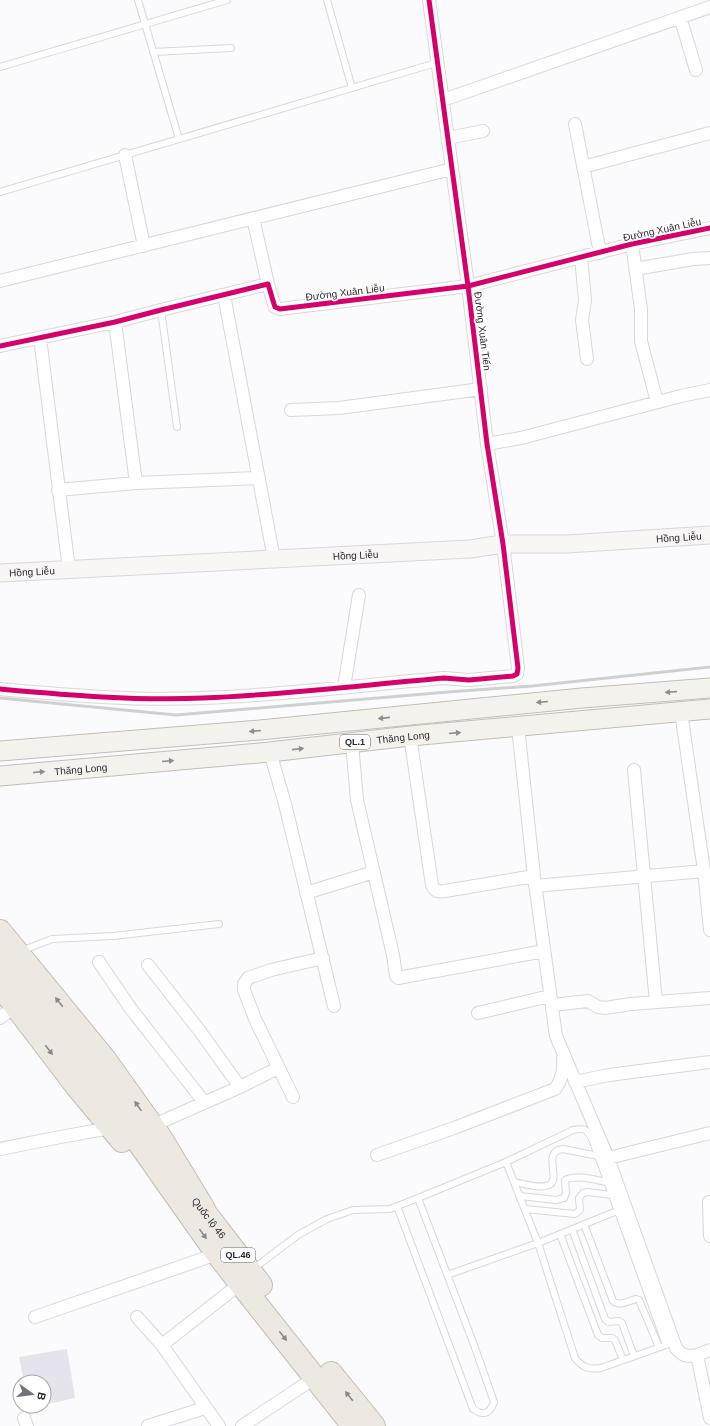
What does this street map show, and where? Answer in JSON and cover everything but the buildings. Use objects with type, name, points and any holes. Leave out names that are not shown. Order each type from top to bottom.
[{"type":"highway","points":[[0,931],[9,956],[104,1058],[154,1128],[194,1210]]},
{"type":"highway","name":"QL.46","points":[[9,956],[14,1006]]},
{"type":"highway","points":[[0,986],[110,1128],[194,1210]]},
{"type":"highway","name":"Quốc lộ 46","points":[[14,1006],[100,1088],[246,1277],[316,1377],[353,1426]]},
{"type":"highway","name":"Quốc lộ 46","points":[[194,1210],[218,1254],[246,1277],[374,1426]]},
{"type":"main road","name":"Thăng Long","points":[[0,751],[252,731],[582,698],[710,688]]},
{"type":"main road","name":"Thăng Long","points":[[0,776],[270,752],[410,736],[518,728],[710,709]]},
{"type":"main road","points":[[407,715],[410,736]]},
{"type":"street","name":"Đường Xuân Tiến","points":[[344,687],[444,678],[469,680],[513,676],[518,672],[503,544],[487,444],[468,286],[443,100],[436,63],[429,0]]},
{"type":"street","points":[[443,100],[710,7]]},
{"type":"street","points":[[680,17],[696,70]]},
{"type":"street","points":[[575,124],[600,253]]},
{"type":"street","points":[[448,138],[483,131]]},
{"type":"street","points":[[583,167],[710,133]]},
{"type":"street","points":[[125,155],[144,246]]},
{"type":"street","points":[[0,281],[452,169]]},
{"type":"street","points":[[0,346],[115,322],[268,284],[253,218]]},
{"type":"street","name":"Đường Xuân Liễu","points":[[268,284],[275,307],[280,309],[468,286],[632,244],[710,228]]},
{"type":"street","points":[[632,244],[641,309],[641,341],[657,402]]},
{"type":"street","points":[[582,257],[585,300],[582,320],[587,359]]},
{"type":"street","points":[[635,269],[693,259],[710,258]]},
{"type":"street","points":[[224,295],[274,558]]},
{"type":"street","points":[[115,322],[136,483]]},
{"type":"street","points":[[40,338],[69,570]]},
{"type":"street","points":[[291,410],[339,408],[481,389]]},
{"type":"street","points":[[487,444],[521,438],[657,402],[710,390]]},
{"type":"street","points":[[58,490],[136,483],[259,478]]},
{"type":"street","name":"Hồng Liễu","points":[[0,573],[470,549],[503,544],[566,544],[710,536]]},
{"type":"street","points":[[0,689],[80,696],[158,698],[229,696],[344,687],[359,594]]},
{"type":"street","points":[[681,712],[704,871],[710,930]]},
{"type":"street","points":[[518,728],[535,881],[556,1036],[575,1082],[676,1348],[683,1355],[690,1356],[710,1350]]},
{"type":"street","points":[[410,736],[432,885],[438,892],[535,881],[645,877],[704,871]]},
{"type":"street","points":[[352,742],[357,800],[393,955],[396,976],[398,978],[544,951]]},
{"type":"street","points":[[270,752],[285,804],[334,1006]]},
{"type":"street","points":[[634,770],[656,1002]]},
{"type":"street","points":[[306,893],[374,872]]},
{"type":"street","points":[[293,1097],[255,1019],[244,990],[244,984],[248,978],[271,970],[323,958]]},
{"type":"street","points":[[99,962],[131,1009],[204,1102]]},
{"type":"street","points":[[148,965],[199,1030],[240,1087]]},
{"type":"street","points":[[478,1013],[551,1000],[588,1001],[598,1007],[605,1008],[710,998]]},
{"type":"street","points":[[377,1155],[454,1128],[555,1088],[560,1082],[564,1068],[562,1052]]},
{"type":"street","points":[[575,1082],[610,1074],[710,1062]]},
{"type":"street","points":[[154,1128],[163,1121],[240,1087],[278,1068]]},
{"type":"street","points":[[0,1149],[110,1128]]},
{"type":"street","points":[[603,1157],[710,1133]]},
{"type":"street","points":[[710,1202],[708,1202],[710,1236]]},
{"type":"street","points":[[35,1317],[218,1254]]},
{"type":"street","points":[[162,1345],[246,1277]]},
{"type":"street","points":[[137,1317],[162,1345],[219,1426]]},
{"type":"street","points":[[697,1355],[707,1392],[710,1418]]},
{"type":"street","points":[[242,1426],[316,1377]]},
{"type":"street","points":[[148,1426],[206,1408]]},
{"type":"lane","points":[[138,0],[179,139]]},
{"type":"lane","points":[[0,67],[228,0]]},
{"type":"lane","points":[[327,0],[352,88]]},
{"type":"lane","points":[[153,52],[231,48]]},
{"type":"lane","points":[[0,192],[436,63]]},
{"type":"lane","points":[[161,310],[176,427]]},
{"type":"lane","points":[[9,956],[52,939],[113,936],[219,924]]},
{"type":"lane","points":[[246,1277],[298,1235],[338,1214],[353,1210],[390,1208],[397,1206],[506,1162],[573,1130],[581,1129],[586,1130],[589,1133],[603,1157],[607,1182],[666,1345],[593,1369],[579,1363],[575,1358],[538,1243],[506,1162]]},
{"type":"lane","points":[[514,1182],[540,1186],[550,1184],[553,1181],[554,1176],[552,1158],[559,1149],[603,1157]]},
{"type":"lane","points":[[520,1196],[556,1200],[564,1198],[566,1193],[564,1180],[569,1178],[607,1182]]},
{"type":"lane","points":[[525,1209],[575,1214],[580,1210],[579,1198],[583,1193],[588,1192],[612,1195]]},
{"type":"lane","points":[[397,1206],[473,1409],[478,1413],[485,1413],[492,1409],[494,1402],[448,1275],[418,1198]]},
{"type":"lane","points":[[448,1275],[538,1243],[617,1211]]},
{"type":"lane","points":[[584,1224],[613,1300],[615,1303],[619,1304],[636,1299],[639,1300],[659,1348]]},
{"type":"lane","points":[[572,1229],[605,1319],[609,1322],[618,1321],[622,1323],[634,1356]]},
{"type":"lane","points":[[560,1234],[598,1335],[602,1338],[612,1338],[615,1340],[623,1360]]},
{"type":"railway","points":[[0,698],[176,715],[532,686],[710,667]]},
{"type":"cycle path","points":[[0,689],[127,698],[178,699],[233,697],[444,678],[469,680],[513,676],[517,674],[518,668],[503,544],[487,444],[468,286],[429,0]]},
{"type":"cycle path","points":[[0,346],[115,322],[268,284],[275,307],[280,309],[468,286],[632,244],[710,228]]}]
